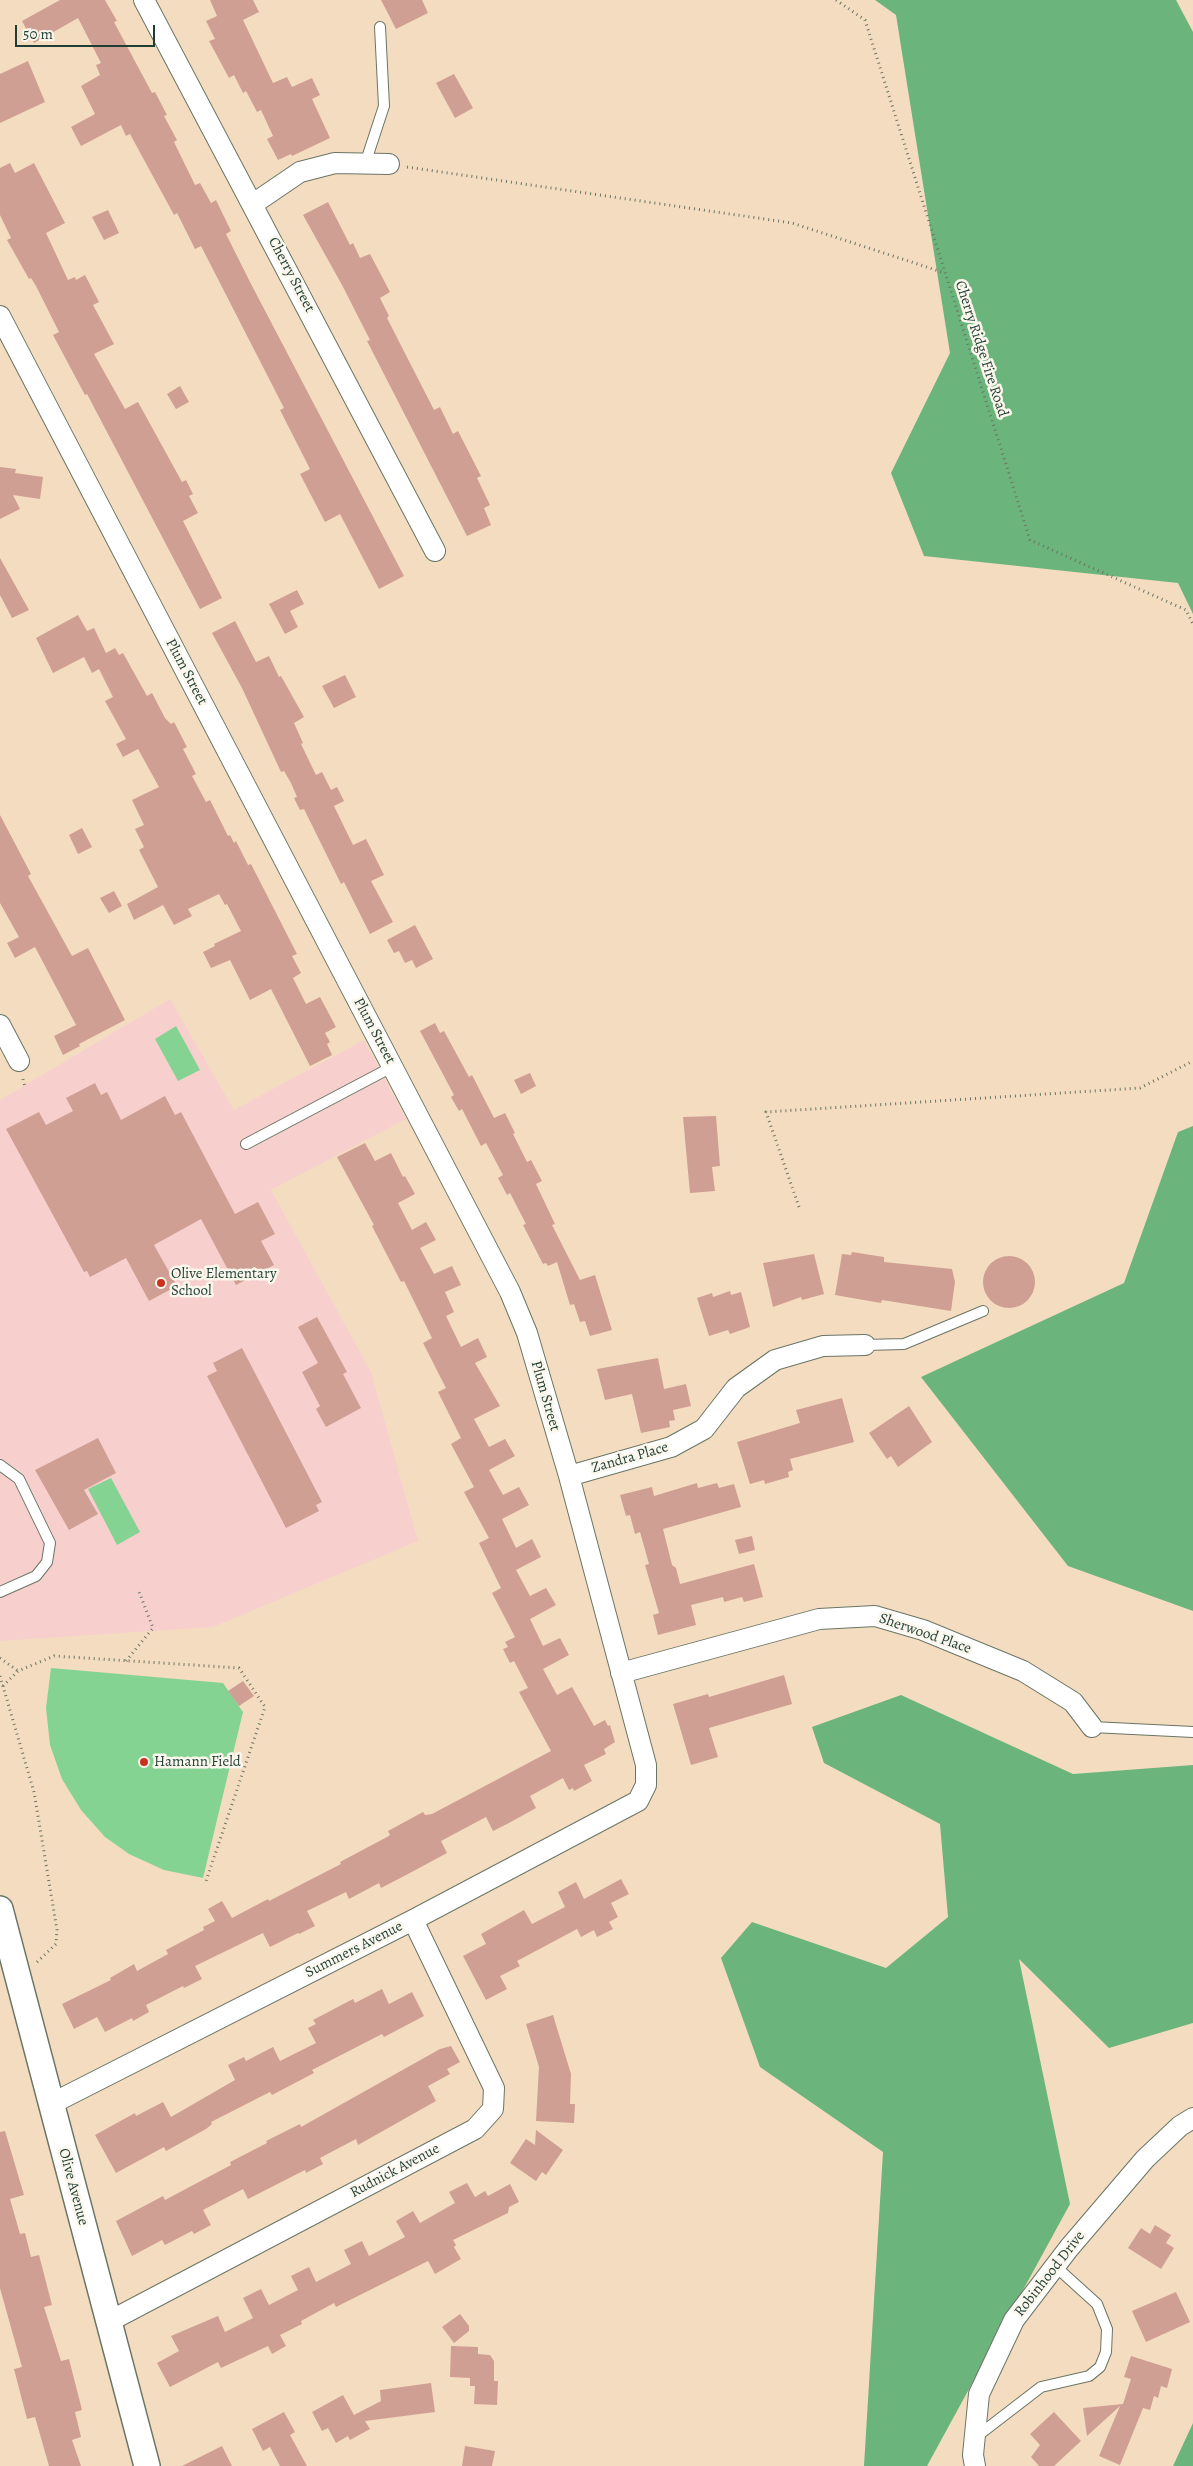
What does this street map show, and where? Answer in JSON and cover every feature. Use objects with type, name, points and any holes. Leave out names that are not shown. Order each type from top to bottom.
[{"type":"street","name":"Cherry Street","points":[[144,0],[435,551]]},
{"type":"street","points":[[253,204],[300,172],[335,163],[389,164]]},
{"type":"street","name":"Plum Street","points":[[0,316],[10,343],[510,1292],[527,1333],[569,1476],[646,1765],[646,1785]]},
{"type":"street","points":[[0,1025],[19,1061]]},
{"type":"street","name":"Zandra Place","points":[[569,1476],[671,1447],[704,1429],[736,1388],[775,1360],[823,1346],[866,1345]]},
{"type":"street","name":"Sherwood Place","points":[[621,1673],[819,1619],[875,1616],[923,1630],[1023,1672],[1073,1702],[1092,1727]]},
{"type":"street","name":"Summers Avenue","points":[[51,2104],[413,1920],[638,1801],[646,1785]]},
{"type":"street","name":"Olive Avenue","points":[[0,1908],[147,2466]]},
{"type":"street","name":"Rudnick Avenue","points":[[108,2322],[475,2129],[492,2109],[494,2088],[413,1920]]},
{"type":"street","name":"Robinhood Drive","points":[[975,2466],[975,2438],[979,2394],[1014,2320],[1055,2266],[1145,2159],[1180,2126],[1193,2118]]},
{"type":"lane","points":[[365,164],[384,106],[380,27]]},
{"type":"lane","points":[[246,1144],[392,1066]]},
{"type":"lane","points":[[866,1345],[904,1344],[983,1311]]},
{"type":"lane","points":[[0,1465],[19,1479],[50,1543],[47,1562],[36,1576],[0,1592]]},
{"type":"lane","points":[[1092,1727],[1193,1732]]},
{"type":"lane","points":[[975,2438],[1041,2387],[1089,2376],[1100,2367],[1106,2352],[1108,2329],[1097,2304],[1055,2266]]},
{"type":"path","name":"Cherry Ridge Fire Road","points":[[836,0],[864,20],[1030,540],[1186,610],[1193,624]]},
{"type":"path","points":[[389,164],[792,223],[945,273]]},
{"type":"path","points":[[799,1206],[766,1112],[1140,1088],[1193,1061]]},
{"type":"path","points":[[126,1661],[152,1628],[138,1589]]},
{"type":"path","points":[[3,1686],[18,1671],[54,1656],[239,1668],[265,1707],[206,1881]]},
{"type":"path","points":[[0,1658],[18,1671]]},
{"type":"path","points":[[0,1676],[34,1792],[57,1930],[56,1944],[40,1962],[16,1972]]},
{"type":"shaded area","name":"Olive Elementary School","points":[[170,999],[234,1110],[364,1040],[406,1119],[271,1190],[371,1372],[418,1541],[213,1627],[0,1641],[0,1100]]},
{"type":"green space","points":[[875,0],[1176,0],[1193,32],[1193,614],[1178,583],[924,556],[891,473],[950,353],[896,15]]},
{"type":"green space","points":[[176,1026],[200,1070],[178,1081],[155,1039]]},
{"type":"green space","points":[[1193,1126],[1193,1611],[1068,1566],[921,1377],[1124,1283],[1178,1132]]},
{"type":"green space","points":[[111,1478],[140,1532],[117,1545],[88,1489]]},
{"type":"green space","name":"Hamann Field","points":[[51,1668],[223,1683],[243,1712],[203,1878],[164,1870],[129,1854],[105,1837],[81,1810],[62,1779],[50,1745],[46,1708]]},
{"type":"green space","points":[[901,1695],[1073,1774],[1193,1765],[1193,2023],[1109,2048],[1019,1959],[1070,2204],[927,2466],[864,2466],[883,2152],[760,2067],[721,1958],[752,1922],[886,1968],[948,1917],[940,1824],[824,1763],[812,1727]]},
{"type":"green space","points":[[1193,2423],[1193,2466],[1173,2466]]},
{"type":"building","points":[[60,0],[105,0],[117,21],[114,22],[152,93],[155,92],[167,115],[164,116],[177,140],[174,142],[195,185],[200,183],[211,203],[216,200],[231,231],[226,234],[250,282],[404,576],[379,589],[340,514],[325,522],[300,474],[310,469],[280,410],[284,408],[201,246],[195,249],[177,213],[174,215],[130,134],[126,136],[121,125],[81,146],[71,127],[95,114],[81,86],[100,75],[96,65],[101,63],[78,18],[34,43],[22,21]]},
{"type":"building","points":[[210,0],[253,0],[259,12],[243,20],[273,83],[287,77],[292,87],[312,78],[320,95],[312,99],[330,138],[292,156],[291,154],[278,160],[267,139],[273,136],[261,110],[257,112],[246,91],[243,93],[234,75],[229,78],[209,41],[215,39],[206,21],[217,16]]},
{"type":"building","points":[[381,0],[422,0],[428,13],[396,29]]},
{"type":"building","points":[[28,61],[45,102],[0,123],[0,74]]},
{"type":"building","points":[[454,74],[473,108],[455,118],[436,83]]},
{"type":"building","points":[[10,163],[15,173],[34,163],[65,223],[46,233],[68,280],[75,277],[76,280],[85,275],[99,302],[93,305],[114,344],[94,354],[125,409],[138,402],[182,482],[186,480],[193,494],[189,496],[198,513],[183,521],[222,598],[200,609],[87,394],[85,395],[53,335],[59,332],[36,286],[31,278],[29,279],[7,240],[11,238],[0,215],[0,168]]},
{"type":"building","points":[[328,202],[350,245],[353,243],[360,258],[370,254],[390,292],[380,298],[389,316],[387,318],[434,410],[440,407],[453,434],[458,431],[481,476],[477,478],[490,505],[484,508],[491,525],[467,536],[367,341],[370,340],[342,285],[303,215]]},
{"type":"building","points":[[108,210],[119,233],[104,240],[92,217]]},
{"type":"building","points":[[180,386],[189,402],[176,409],[167,394]]},
{"type":"building","points":[[0,467],[16,469],[15,473],[43,477],[40,499],[13,495],[20,509],[0,519]]},
{"type":"building","points":[[0,558],[29,610],[12,618],[0,595]]},
{"type":"building","points":[[297,590],[304,604],[290,611],[298,627],[285,634],[269,604]]},
{"type":"building","points":[[78,615],[87,631],[94,628],[106,653],[115,648],[119,655],[123,653],[147,696],[152,693],[165,718],[171,724],[174,722],[187,747],[183,749],[196,774],[192,776],[206,802],[210,800],[228,836],[230,835],[234,843],[236,841],[248,865],[251,864],[297,954],[292,956],[301,973],[293,978],[306,1004],[320,997],[336,1027],[325,1033],[330,1042],[327,1044],[332,1055],[310,1066],[271,989],[250,1000],[230,960],[211,968],[203,952],[215,946],[214,944],[241,931],[227,904],[225,905],[219,894],[188,909],[192,916],[174,925],[163,905],[134,920],[127,904],[158,887],[139,850],[144,847],[135,829],[144,825],[132,800],[159,787],[138,749],[123,757],[116,744],[126,739],[105,701],[113,697],[99,669],[92,673],[84,657],[53,673],[36,638]]},
{"type":"building","points":[[235,621],[256,662],[269,656],[279,677],[281,676],[304,717],[294,723],[303,743],[301,744],[316,775],[322,772],[331,790],[337,787],[344,801],[334,806],[353,845],[366,839],[384,875],[371,881],[393,922],[370,934],[344,882],[341,884],[304,809],[300,810],[294,798],[297,797],[291,783],[284,771],[281,772],[242,688],[212,633]]},
{"type":"building","points":[[345,675],[356,697],[334,708],[322,686]]},
{"type":"building","points":[[0,815],[31,874],[28,876],[72,956],[88,948],[125,1020],[79,1044],[80,1046],[63,1055],[54,1036],[76,1025],[35,947],[15,958],[7,943],[19,937],[0,903]]},
{"type":"building","points":[[82,828],[92,847],[78,854],[69,835]]},
{"type":"building","points":[[114,891],[122,906],[109,913],[100,898]]},
{"type":"building","points":[[415,925],[433,959],[416,968],[412,960],[405,963],[399,951],[394,953],[387,940]]},
{"type":"building","points":[[435,1023],[440,1033],[444,1031],[469,1077],[472,1075],[494,1118],[505,1113],[527,1162],[531,1160],[542,1181],[536,1184],[555,1224],[552,1225],[580,1280],[595,1275],[612,1330],[590,1336],[585,1321],[580,1322],[574,1304],[570,1305],[557,1262],[548,1266],[546,1263],[543,1264],[523,1225],[526,1224],[510,1193],[507,1195],[498,1178],[503,1175],[486,1143],[481,1146],[462,1109],[459,1111],[451,1097],[454,1095],[420,1031]]},
{"type":"building","points":[[530,1073],[536,1086],[521,1094],[514,1080]]},
{"type":"building","points":[[95,1083],[101,1095],[107,1092],[121,1120],[165,1096],[175,1115],[181,1112],[235,1214],[258,1202],[275,1234],[261,1241],[274,1265],[236,1285],[201,1219],[154,1245],[177,1286],[149,1301],[126,1258],[90,1277],[87,1271],[84,1272],[6,1129],[39,1112],[46,1125],[73,1111],[66,1098]]},
{"type":"building","points":[[716,1116],[720,1166],[712,1167],[715,1191],[690,1193],[683,1117]]},
{"type":"building","points":[[365,1143],[375,1161],[391,1153],[403,1177],[405,1176],[415,1194],[398,1203],[412,1230],[426,1222],[436,1240],[420,1248],[434,1274],[452,1266],[461,1285],[445,1292],[454,1312],[446,1316],[461,1347],[478,1338],[487,1357],[475,1363],[500,1406],[474,1419],[489,1447],[505,1439],[515,1456],[489,1470],[503,1495],[519,1487],[529,1505],[502,1519],[516,1548],[532,1539],[541,1557],[516,1570],[530,1596],[546,1588],[556,1605],[530,1619],[543,1646],[560,1638],[569,1655],[543,1669],[557,1695],[572,1687],[594,1726],[605,1720],[608,1726],[610,1725],[615,1742],[604,1749],[606,1754],[584,1765],[592,1781],[574,1791],[573,1788],[569,1790],[563,1778],[530,1796],[536,1808],[509,1823],[493,1831],[486,1817],[441,1841],[447,1853],[408,1874],[381,1888],[379,1883],[349,1899],[346,1892],[307,1911],[315,1926],[270,1947],[263,1933],[195,1966],[202,1979],[184,1988],[183,1986],[146,2005],[149,2012],[133,2021],[132,2018],[105,2032],[97,2017],[74,2029],[62,2004],[111,1980],[110,1978],[134,1964],[137,1971],[168,1954],[166,1950],[204,1930],[203,1927],[215,1921],[208,1909],[222,1901],[232,1918],[268,1899],[269,1901],[341,1864],[340,1862],[390,1835],[388,1831],[423,1812],[425,1815],[432,1814],[551,1751],[519,1692],[528,1688],[514,1661],[510,1663],[503,1649],[508,1647],[505,1642],[515,1637],[492,1593],[501,1588],[479,1543],[489,1538],[464,1492],[474,1487],[451,1444],[461,1438],[438,1392],[446,1388],[423,1343],[432,1338],[404,1281],[401,1282],[372,1226],[374,1225],[337,1157]]},
{"type":"building","points":[[852,1252],[884,1257],[884,1262],[952,1269],[955,1282],[951,1311],[882,1300],[881,1303],[835,1295],[842,1254],[851,1255]]},
{"type":"building","points":[[814,1254],[824,1294],[802,1300],[801,1297],[773,1307],[763,1263]]},
{"type":"building","points":[[1004,1256],[1014,1256],[1023,1260],[1031,1268],[1035,1282],[1031,1296],[1023,1304],[1014,1308],[1004,1308],[995,1304],[987,1296],[983,1287],[983,1277],[987,1268],[995,1260]]},
{"type":"building","points":[[730,1291],[731,1295],[741,1292],[750,1327],[730,1334],[728,1330],[709,1336],[697,1298],[712,1293],[713,1297]]},
{"type":"building","points":[[317,1317],[347,1372],[343,1374],[361,1408],[326,1427],[316,1409],[320,1406],[302,1372],[318,1363],[298,1327]]},
{"type":"building","points":[[242,1348],[322,1502],[316,1505],[319,1511],[286,1528],[207,1376],[217,1371],[213,1363]]},
{"type":"building","points":[[658,1358],[664,1389],[686,1384],[691,1406],[673,1410],[675,1420],[669,1421],[670,1427],[641,1433],[632,1394],[605,1400],[597,1369]]},
{"type":"building","points":[[842,1398],[854,1442],[790,1459],[793,1470],[788,1472],[789,1477],[765,1484],[764,1480],[750,1484],[737,1442],[800,1423],[796,1410]]},
{"type":"building","points":[[909,1406],[932,1442],[898,1467],[891,1456],[887,1459],[869,1433]]},
{"type":"building","points":[[98,1438],[116,1473],[84,1490],[98,1514],[69,1530],[35,1470]]},
{"type":"building","points":[[697,1483],[698,1488],[717,1483],[719,1488],[734,1484],[741,1507],[663,1529],[672,1565],[676,1568],[680,1584],[754,1564],[763,1597],[744,1602],[742,1597],[724,1602],[723,1597],[691,1605],[696,1625],[658,1635],[653,1615],[659,1613],[645,1565],[649,1564],[640,1532],[635,1534],[630,1515],[626,1516],[620,1495],[652,1487],[654,1496]]},
{"type":"building","points":[[752,1536],[755,1550],[739,1554],[735,1540]]},
{"type":"building","points":[[784,1675],[792,1704],[709,1728],[718,1757],[691,1765],[673,1704],[708,1694],[709,1697]]},
{"type":"building","points":[[243,1681],[254,1696],[239,1706],[228,1691]]},
{"type":"building","points":[[621,1879],[629,1894],[611,1903],[618,1917],[609,1922],[613,1929],[597,1937],[594,1930],[581,1937],[577,1929],[517,1961],[520,1966],[500,1976],[507,1989],[486,2000],[463,1956],[486,1944],[481,1934],[524,1910],[532,1924],[565,1907],[558,1892],[576,1882],[584,1899]]},
{"type":"building","points":[[382,1989],[389,2004],[412,1992],[424,2016],[384,2037],[382,2034],[312,2070],[314,2073],[272,2095],[270,2092],[211,2122],[212,2124],[206,2129],[166,2151],[164,2147],[116,2173],[95,2135],[135,2113],[136,2116],[163,2102],[171,2117],[235,2080],[228,2065],[244,2057],[246,2061],[273,2047],[280,2061],[316,2043],[308,2028],[316,2024],[313,2020],[353,1999],[355,2003]]},
{"type":"building","points":[[553,2015],[571,2074],[570,2104],[575,2104],[574,2123],[536,2121],[539,2067],[526,2024]]},
{"type":"building","points":[[451,2046],[460,2062],[447,2069],[450,2074],[428,2086],[436,2101],[358,2145],[356,2139],[320,2158],[323,2164],[306,2173],[305,2170],[248,2199],[243,2189],[203,2210],[211,2225],[194,2234],[192,2231],[165,2245],[162,2240],[132,2256],[116,2221],[163,2196],[165,2200],[231,2165],[230,2162],[267,2143],[266,2141],[300,2124],[301,2127],[440,2049]]},
{"type":"building","points":[[536,2130],[563,2150],[546,2175],[542,2172],[536,2181],[510,2163],[526,2139],[535,2145]]},
{"type":"building","points":[[5,2131],[24,2195],[10,2199],[20,2234],[25,2233],[31,2257],[39,2255],[52,2305],[44,2307],[61,2361],[69,2359],[82,2410],[75,2412],[81,2437],[72,2440],[81,2466],[49,2466],[35,2417],[27,2419],[14,2369],[22,2367],[0,2288],[0,2132]]},
{"type":"building","points":[[467,2183],[475,2197],[485,2191],[488,2196],[510,2184],[519,2202],[509,2207],[508,2213],[453,2240],[456,2245],[454,2247],[461,2259],[435,2274],[428,2261],[336,2307],[334,2303],[301,2321],[302,2324],[280,2335],[286,2346],[272,2354],[268,2346],[221,2368],[218,2362],[170,2387],[157,2363],[179,2351],[171,2336],[218,2316],[225,2332],[253,2318],[243,2298],[261,2289],[269,2305],[298,2290],[291,2276],[309,2267],[316,2282],[351,2264],[344,2250],[362,2241],[369,2256],[405,2237],[396,2221],[413,2211],[420,2223],[455,2203],[449,2192]]},
{"type":"building","points":[[1155,2225],[1171,2235],[1166,2243],[1174,2248],[1161,2269],[1128,2248],[1141,2228],[1150,2234]]},
{"type":"building","points":[[1176,2292],[1190,2322],[1146,2342],[1132,2311]]},
{"type":"building","points":[[460,2314],[469,2326],[469,2331],[454,2343],[442,2327]]},
{"type":"building","points":[[451,2346],[478,2347],[478,2354],[490,2355],[494,2361],[494,2381],[498,2381],[497,2405],[474,2404],[475,2386],[470,2386],[470,2378],[450,2377]]},
{"type":"building","points":[[1131,2356],[1172,2369],[1167,2388],[1161,2386],[1158,2398],[1154,2396],[1150,2410],[1143,2408],[1120,2465],[1099,2456],[1120,2406],[1087,2436],[1083,2408],[1123,2404],[1131,2379],[1124,2377]]},
{"type":"building","points":[[431,2383],[435,2412],[365,2421],[370,2429],[350,2440],[348,2436],[336,2443],[328,2428],[322,2431],[312,2412],[343,2395],[354,2415],[381,2401],[380,2390]]},
{"type":"building","points":[[284,2412],[295,2432],[290,2435],[307,2466],[280,2466],[270,2447],[263,2451],[252,2429]]},
{"type":"building","points":[[1054,2412],[1081,2441],[1054,2466],[1039,2466],[1031,2457],[1040,2445],[1030,2434]]},
{"type":"building","points":[[222,2446],[232,2466],[182,2466]]},
{"type":"building","points":[[465,2446],[495,2451],[492,2466],[462,2466]]},
{"type":"place","name":"Olive Elementary School","points":[[161,1283]]},
{"type":"place","name":"Hamann Field","points":[[144,1762]]}]
